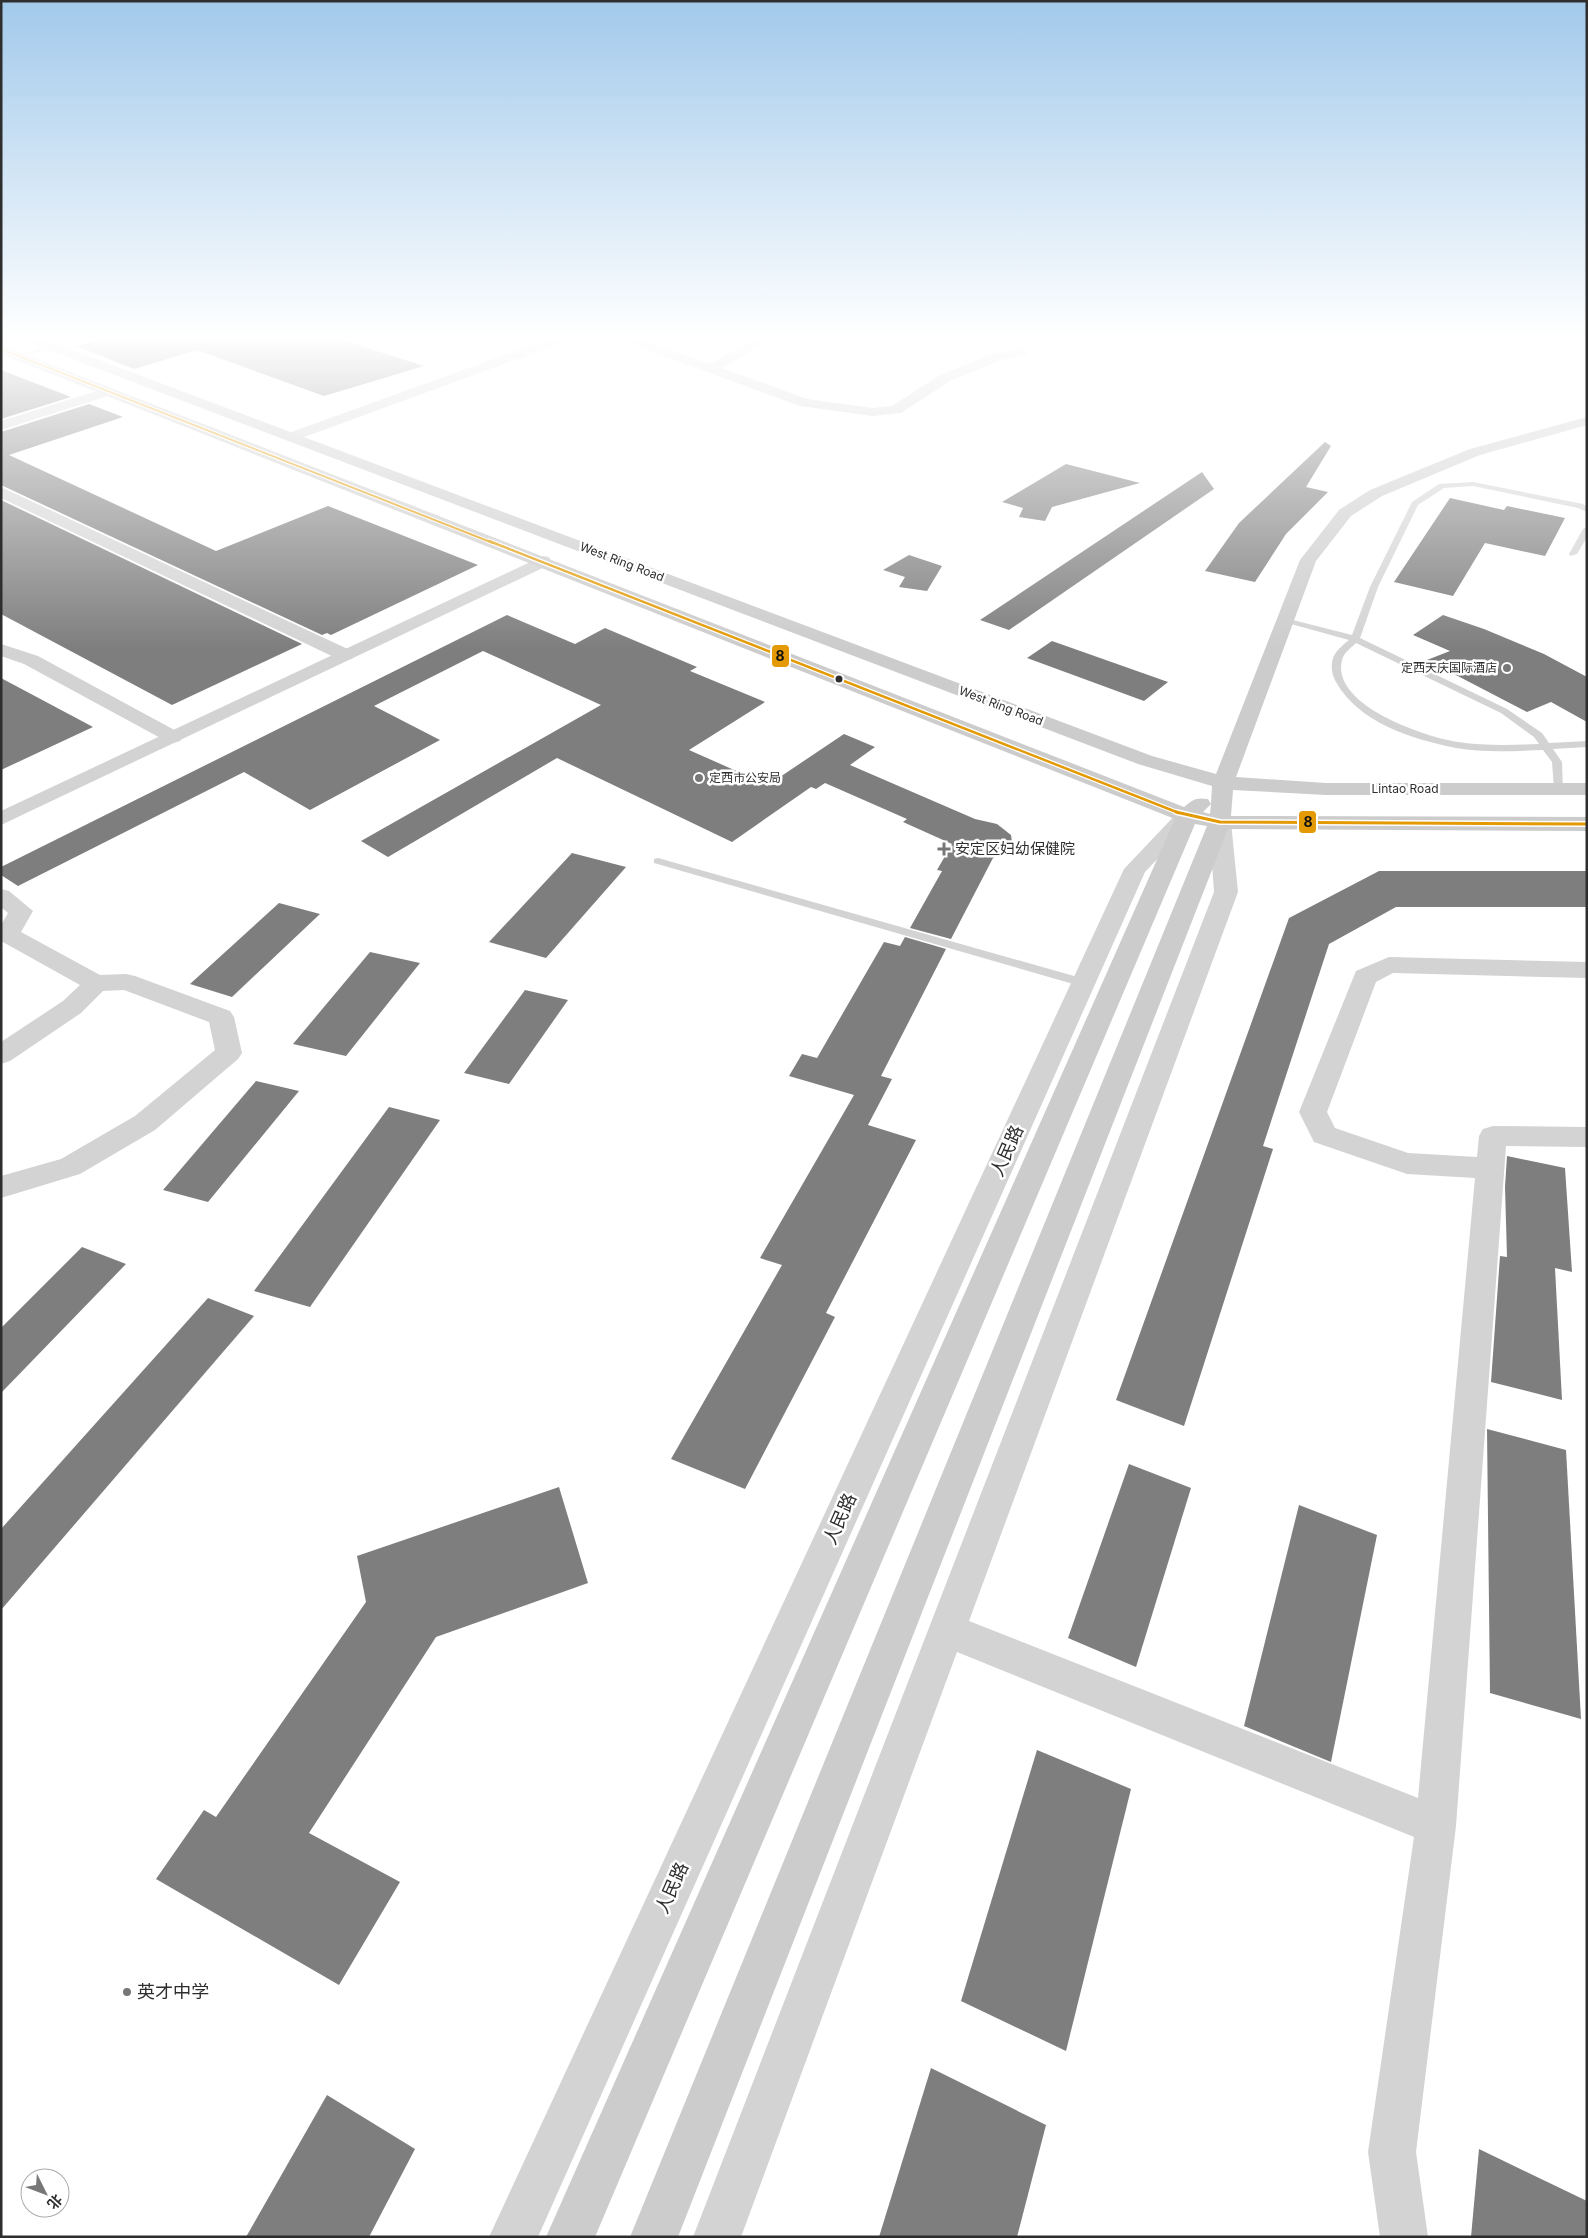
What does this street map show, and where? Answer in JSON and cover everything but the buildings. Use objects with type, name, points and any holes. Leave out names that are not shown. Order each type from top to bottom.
[{"type":"main road","name":"West Ring Road","points":[[235,440],[1187,816],[1220,822]]},
{"type":"main road","name":"West Ring Road","points":[[300,440],[1145,760],[1223,783]]},
{"type":"main road","points":[[654,2237],[1220,822],[1223,783],[1308,560],[1345,513],[1376,493],[1475,452],[1517,440]]},
{"type":"main road","name":"Lintao Road","points":[[1223,783],[1326,789],[1587,789]]},
{"type":"main road","name":"人民路","points":[[570,2237],[1187,816],[1223,783]]},
{"type":"main road","points":[[1220,822],[1587,824]]},
{"type":"street","points":[[1,492],[345,655]]},
{"type":"street","points":[[1,819],[543,561]]},
{"type":"street","points":[[1,650],[32,660],[173,737]]},
{"type":"street","name":"人民路","points":[[513,2237],[1135,869],[1187,816]]},
{"type":"street","points":[[717,2237],[1226,892],[1220,822]]},
{"type":"street","points":[[1,896],[21,911],[8,935],[96,983],[126,982],[221,1017],[229,1053],[145,1123],[70,1167],[1,1187]]},
{"type":"street","points":[[1491,1168],[1407,1163],[1324,1135],[1313,1112],[1365,977],[1389,965],[1587,970]]},
{"type":"street","points":[[1,1055],[72,1007],[96,983]]},
{"type":"street","points":[[1404,2237],[1392,2152],[1436,1826],[1493,1136],[1587,1138]]},
{"type":"street","points":[[947,1630],[1436,1826]]},
{"type":"lane","points":[[1587,510],[1580,506],[1485,486],[1461,483],[1442,486],[1415,504],[1374,587],[1355,639],[1339,655],[1336,674],[1348,695],[1374,716],[1412,733],[1457,745],[1504,749],[1545,745],[1587,744]]},
{"type":"lane","points":[[1573,554],[1587,528]]},
{"type":"lane","points":[[1285,621],[1355,639],[1504,711],[1538,735],[1557,762],[1559,789]]},
{"type":"lane","points":[[658,861],[1084,983]]},
{"type":"transit line","name":"8","points":[[233,440],[1187,816],[1220,822],[1587,824]]},
{"type":"place","name":"定西天庆国际酒店","points":[[1507,668]]},
{"type":"place","name":"定西市公安局","points":[[699,778]]},
{"type":"place","name":"安定区妇幼保健院","points":[[944,849]]},
{"type":"place","name":"英才中学","points":[[127,1992]]}]
